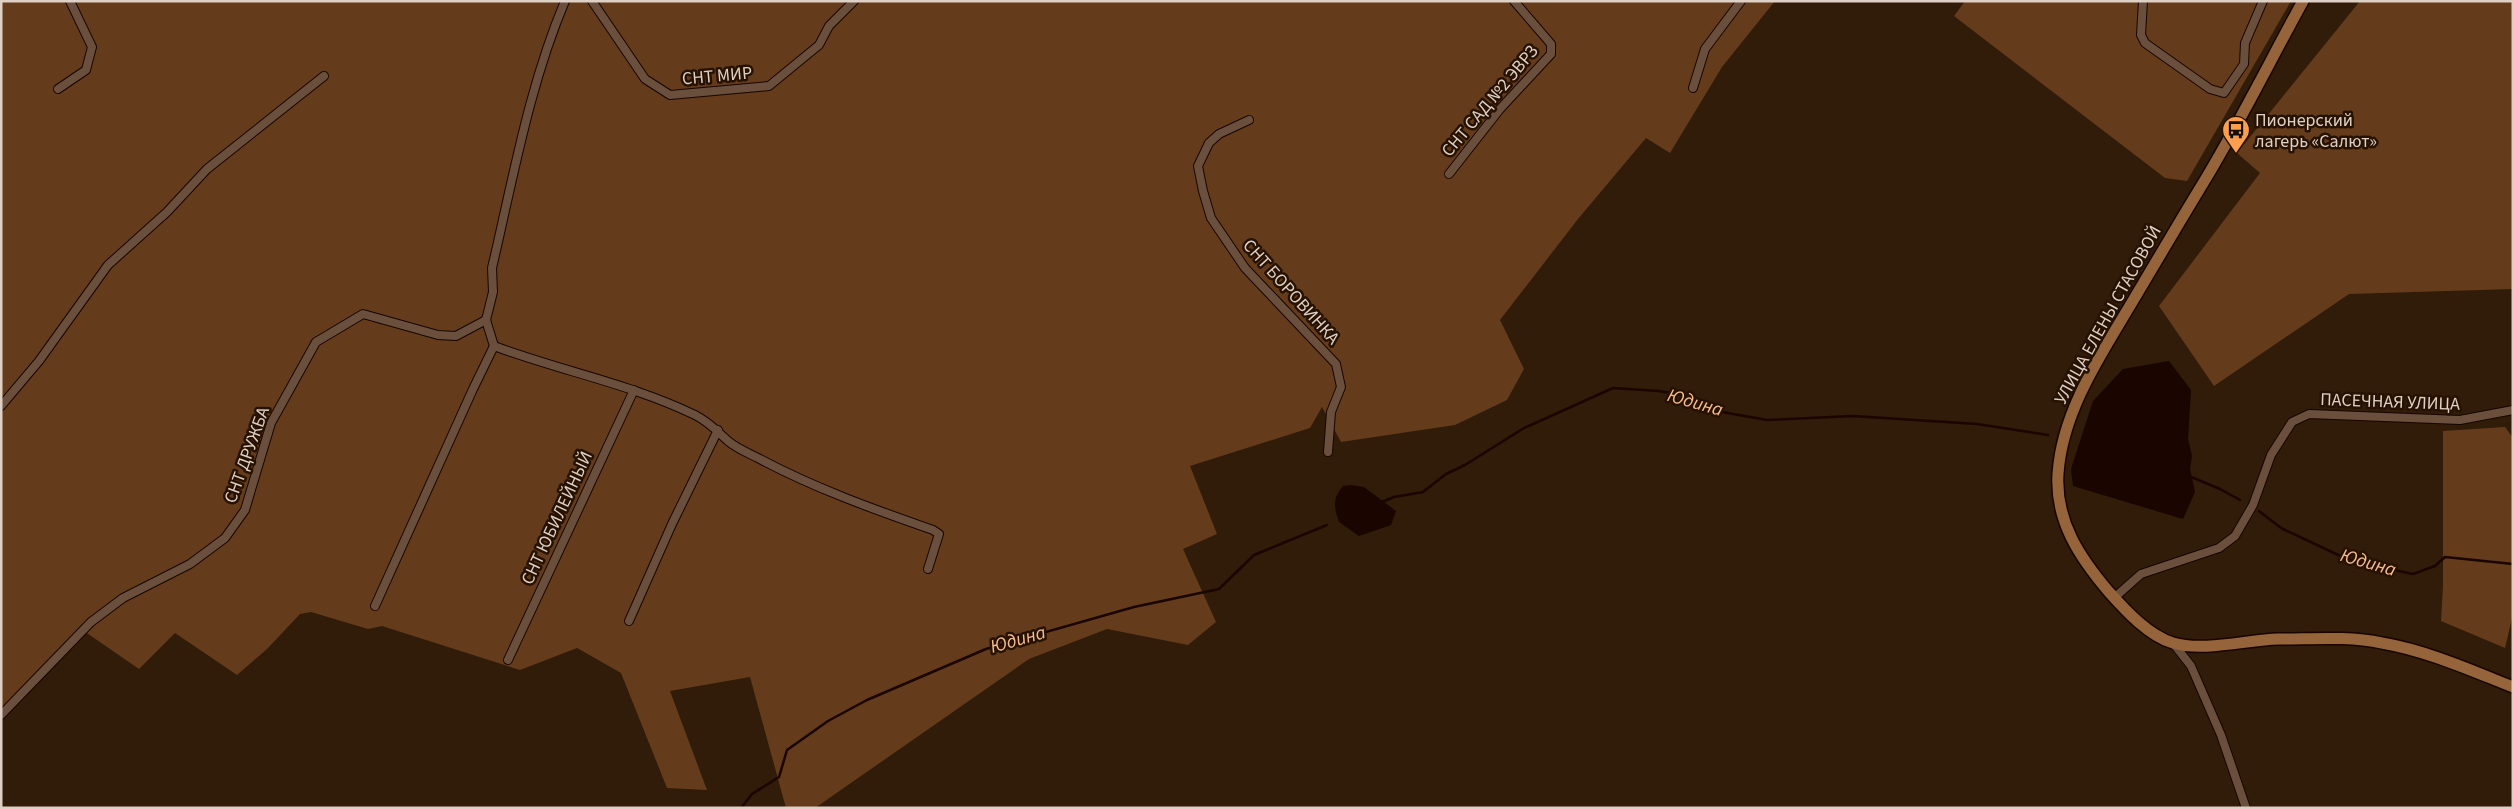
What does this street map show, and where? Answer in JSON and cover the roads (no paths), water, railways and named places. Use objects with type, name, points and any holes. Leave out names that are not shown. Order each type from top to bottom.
[{"type":"main road","name":"УЛИЦА ЕЛЕНЫ СТАСОВОЙ","points":[[2303,1],[2207,177],[2103,352],[2070,418],[2058,474],[2059,507],[2077,550],[2088,567],[2114,598],[2149,630],[2173,643],[2193,646],[2269,640],[2341,639],[2382,643],[2424,653],[2513,687]]},
{"type":"street","points":[[58,89],[86,70],[92,47],[70,1]]},
{"type":"street","points":[[374,606],[494,346],[486,320],[493,292],[492,268],[529,112],[547,46],[565,1]]},
{"type":"street","name":"СНТ МИР","points":[[592,1],[645,79],[670,95],[769,86],[819,45],[830,26],[854,1]]},
{"type":"street","name":"СНТ САД №2 ЭВРЗ","points":[[1449,174],[1500,108],[1551,54],[1551,44],[1514,1]]},
{"type":"street","points":[[1693,88],[1705,49],[1741,1]]},
{"type":"street","points":[[2144,1],[2141,35],[2145,43],[2210,89],[2224,93],[2244,64],[2245,43],[2262,1]]},
{"type":"street","points":[[1,406],[39,361],[108,265],[167,212],[207,169],[324,76]]},
{"type":"street","name":"СНТ БОРОВИНКА","points":[[1249,120],[1219,134],[1209,143],[1198,166],[1203,191],[1211,218],[1245,268],[1336,364],[1342,387],[1332,412],[1328,452]]},
{"type":"street","name":"СНТ ДРУЖБА","points":[[1,715],[91,622],[123,598],[190,564],[225,538],[245,510],[271,422],[316,342],[363,314],[438,335],[456,336],[486,320]]},
{"type":"street","points":[[494,346],[534,361],[562,367],[634,390],[695,415],[718,430],[729,442],[804,481],[933,530],[939,534],[928,568]]},
{"type":"street","name":"СНТ ЮБИЛЕЙНЫЙ","points":[[508,660],[634,390]]},
{"type":"street","name":"ПАСЕЧНАЯ УЛИЦА","points":[[2114,598],[2141,574],[2220,548],[2235,536],[2253,505],[2271,455],[2292,422],[2309,414],[2460,420],[2513,410]]},
{"type":"street","points":[[629,621],[672,524],[718,430]]},
{"type":"street","points":[[2173,643],[2191,666],[2221,735],[2246,808]]},
{"type":"waterway","name":"Юдина","points":[[1382,502],[1394,497],[1423,492],[1446,474],[1465,465],[1524,428],[1613,388],[1659,391],[1681,395],[1722,412],[1767,420],[1853,416],[1977,424],[2048,435]]},
{"type":"waterway","name":"Юдина","points":[[2189,476],[2240,500]]},
{"type":"waterway","name":"Юдина","points":[[2259,511],[2281,528],[2351,561],[2413,574],[2435,566],[2445,557],[2513,564]]},
{"type":"waterway","name":"Юдина","points":[[741,808],[752,794],[779,777],[787,750],[828,721],[867,700],[986,649],[1134,607],[1219,589],[1254,555],[1327,525]]},
{"type":"place","name":"Пионерский лагерь «Салют»","points":[[2236,154]]}]
